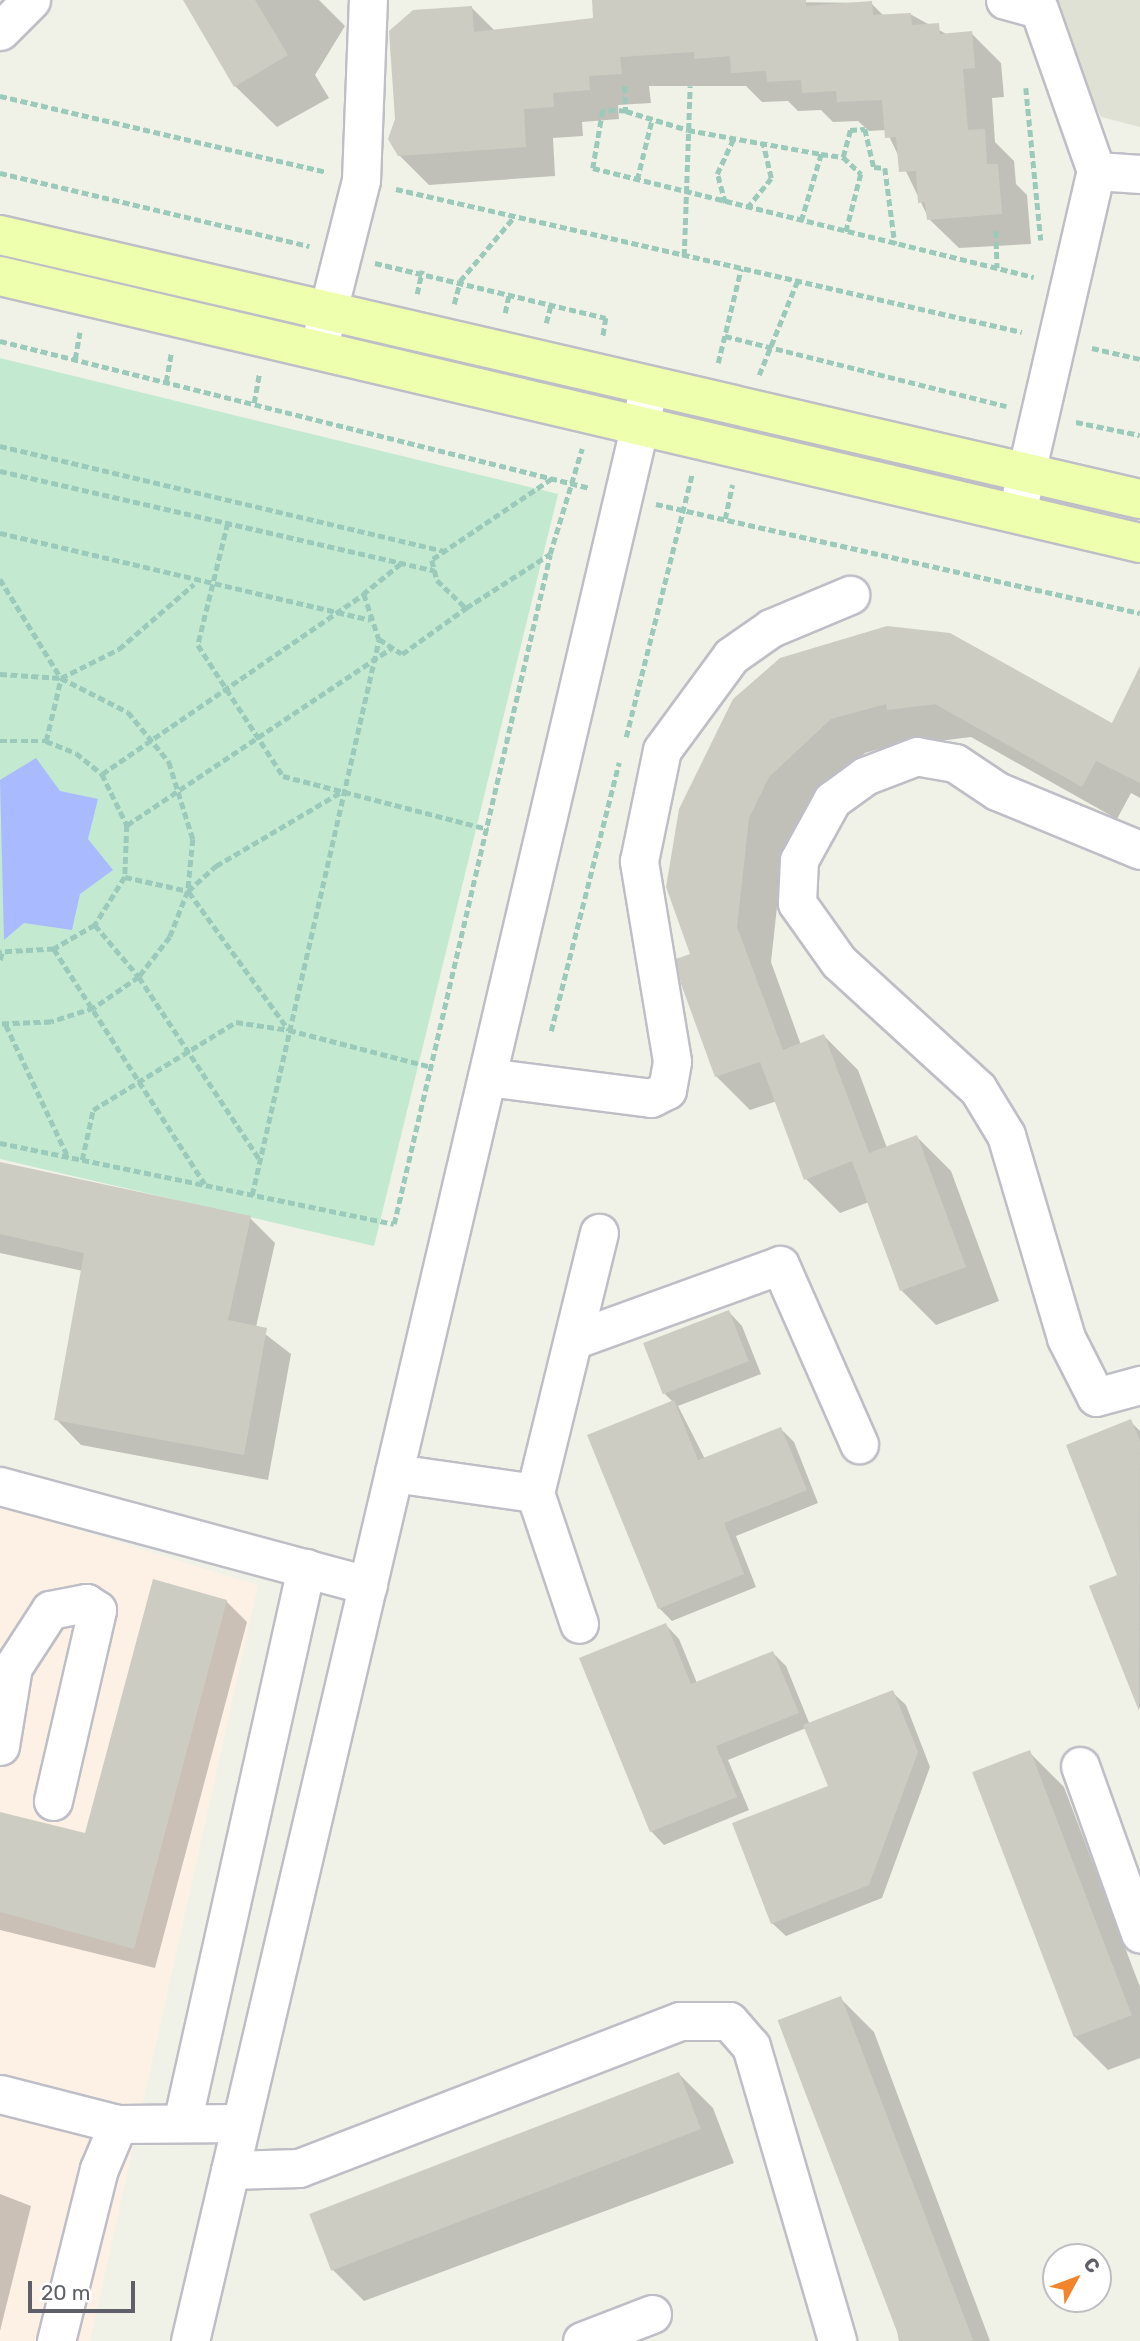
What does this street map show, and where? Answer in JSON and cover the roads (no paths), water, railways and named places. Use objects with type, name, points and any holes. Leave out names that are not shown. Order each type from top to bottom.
[{"type":"main road","points":[[0,235],[1140,499]]},
{"type":"main road","points":[[0,276],[1017,512],[1140,543]]},
{"type":"street","points":[[0,31],[31,0]]},
{"type":"street","points":[[318,350],[340,253],[361,180],[368,0]]},
{"type":"street","points":[[1005,0],[1038,9],[1049,52],[1097,171],[1057,282],[1058,340],[1017,512]]},
{"type":"street","points":[[1097,171],[1140,174]]},
{"type":"street","points":[[190,2341],[649,385]]},
{"type":"street","points":[[487,1077],[651,1098],[667,1090],[672,1061],[639,861],[662,750],[731,656],[771,628],[850,595]]},
{"type":"street","points":[[1140,850],[997,791],[955,763],[917,756],[866,776],[832,800],[799,860],[797,903],[839,962],[978,1088],[1006,1135],[1066,1338],[1096,1398],[1140,1385]]},
{"type":"street","points":[[579,1624],[536,1493],[599,1233]]},
{"type":"street","points":[[573,1340],[780,1265],[859,1444]]},
{"type":"street","points":[[394,1473],[536,1493]]},
{"type":"street","points":[[0,1486],[368,1585]]},
{"type":"street","points":[[182,2123],[306,1568]]},
{"type":"street","points":[[0,1746],[13,1667],[50,1611],[86,1604],[97,1610],[53,1801]]},
{"type":"street","points":[[1080,1766],[1140,1934]]},
{"type":"street","points":[[230,2170],[299,2168],[680,2021],[729,2021],[751,2046],[837,2341]]},
{"type":"street","points":[[0,2094],[118,2124],[241,2123]]},
{"type":"street","points":[[55,2341],[99,2169],[118,2124]]},
{"type":"street","points":[[582,2341],[653,2314]]},
{"type":"water","points":[[36,758],[60,791],[98,799],[88,839],[113,870],[80,894],[72,930],[24,923],[4,940],[0,780]]}]
